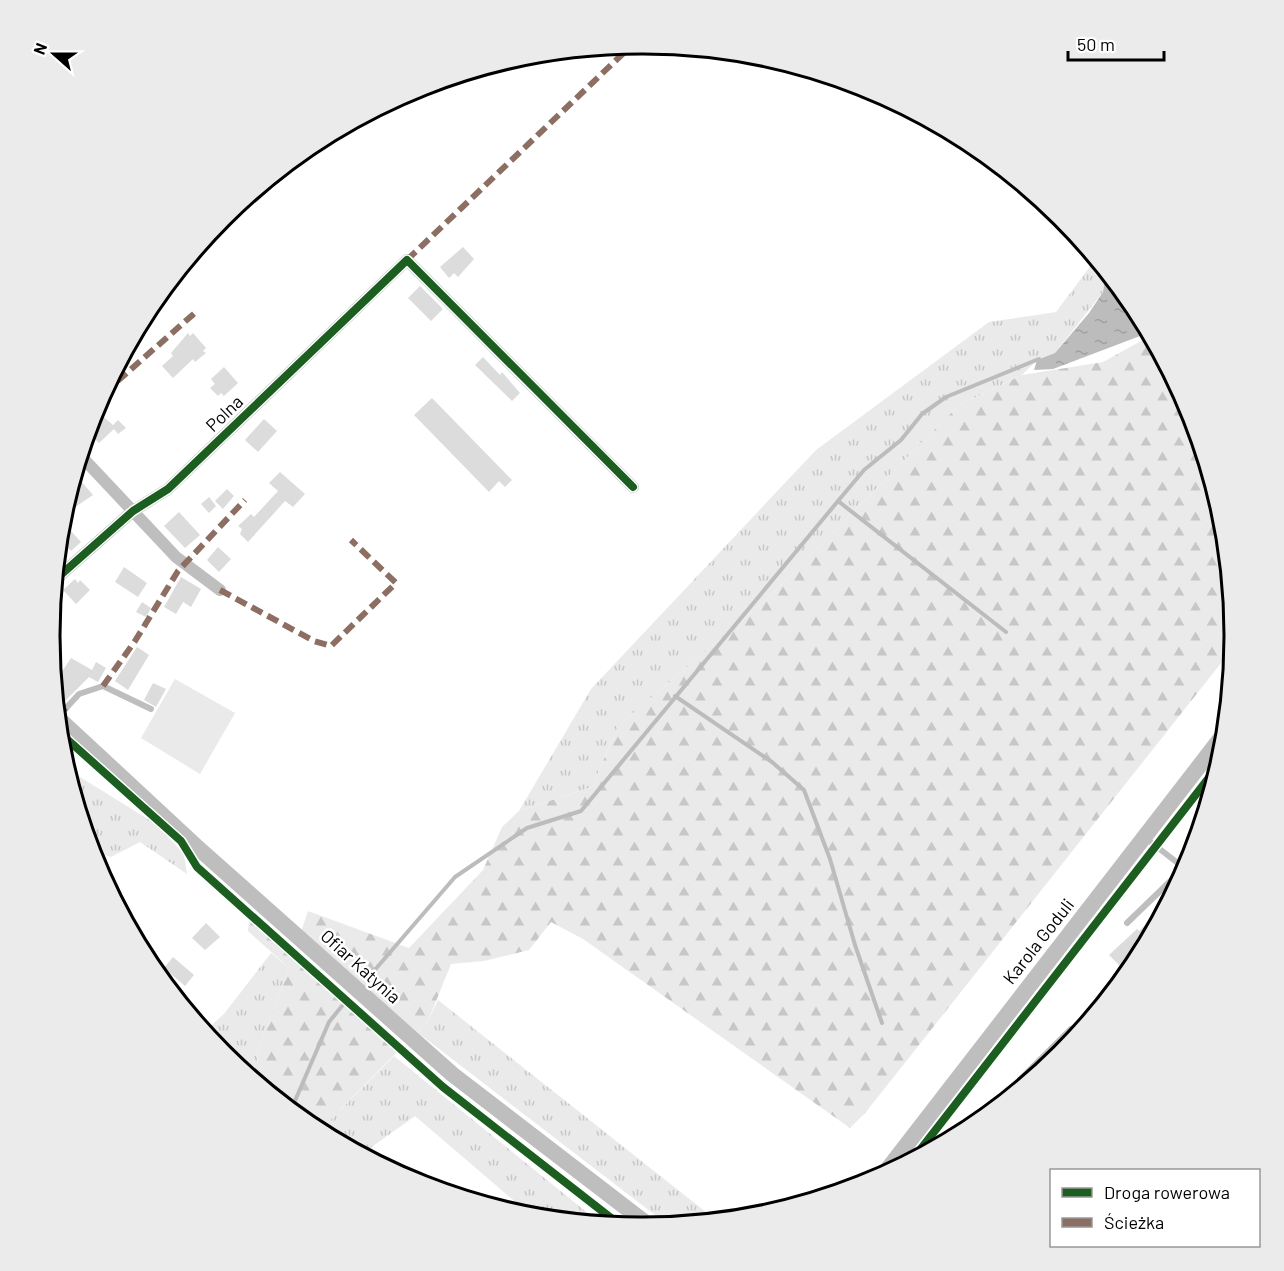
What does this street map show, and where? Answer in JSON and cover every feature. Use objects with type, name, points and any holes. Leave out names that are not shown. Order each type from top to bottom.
[{"type":"street","name":"Polna","points":[[64,572],[133,511],[168,489],[407,260],[633,487]]},
{"type":"street","points":[[87,462],[176,557],[220,590]]},
{"type":"street","name":"Ofiar Katynia","points":[[68,726],[197,847],[452,1074],[638,1217]]},
{"type":"street","name":"Karola Goduli","points":[[896,1158],[1212,750]]},
{"type":"lane","points":[[65,709],[79,694],[103,686],[151,709]]},
{"type":"lane","points":[[1144,837],[1178,860]]},
{"type":"lane","points":[[1127,923],[1168,883]]},
{"type":"green space","points":[[1089,264],[1104,284],[1103,292],[1055,353],[1037,360],[1022,375],[958,406],[766,600],[618,726],[592,787],[519,811],[591,689],[816,450],[989,322],[1056,312],[1089,268]]},
{"type":"green space","points":[[1143,340],[1164,378],[1179,413],[1204,485],[1219,560],[1224,636],[1223,661],[866,1112],[850,1128],[583,939],[551,922],[529,950],[484,961],[451,964],[428,1021],[417,1032],[301,932],[308,911],[409,948],[483,870],[502,827],[519,811],[592,787],[618,726],[766,600],[958,406],[1022,375],[1103,362]]},
{"type":"green space","points":[[175,679],[235,713],[200,774],[141,738]]},
{"type":"green space","points":[[78,776],[156,824],[184,854],[187,874],[140,842],[111,857],[104,855],[91,822]]},
{"type":"green space","points":[[249,918],[399,1050],[326,1124],[288,1097],[257,1071],[258,1052],[289,968],[248,931]]},
{"type":"green space","points":[[271,953],[289,968],[258,1052],[257,1071],[211,1026],[224,1014]]},
{"type":"green space","points":[[438,1000],[707,1213],[657,1217],[417,1032],[428,1021]]},
{"type":"green space","points":[[394,1056],[589,1214],[517,1203],[415,1116],[369,1149],[326,1124]]},
{"type":"water","points":[[1104,284],[1140,336],[1053,369],[1034,370],[1037,360],[1055,353],[1089,313],[1103,292]]},
{"type":"building","points":[[463,247],[474,259],[458,277],[454,273],[449,278],[440,267]]},
{"type":"building","points":[[420,286],[443,309],[431,321],[408,298]]},
{"type":"building","points":[[188,333],[190,336],[193,333],[206,348],[203,351],[206,353],[195,362],[193,359],[173,378],[162,366],[173,356],[171,353]]},
{"type":"building","points":[[483,357],[500,375],[502,372],[520,393],[512,401],[475,365]]},
{"type":"building","points":[[224,367],[238,383],[224,396],[221,393],[218,396],[210,388],[215,384],[211,379]]},
{"type":"building","points":[[432,398],[512,480],[505,487],[499,481],[489,492],[414,415]]},
{"type":"building","points":[[104,417],[113,425],[118,420],[126,428],[118,434],[114,429],[99,443],[95,439]]},
{"type":"building","points":[[264,419],[277,431],[258,452],[245,440]]},
{"type":"building","points":[[280,472],[305,494],[293,507],[285,501],[248,542],[240,534],[242,529],[238,526],[251,514],[254,517],[278,491],[269,483]]},
{"type":"building","points":[[81,481],[93,495],[75,507]]},
{"type":"building","points":[[227,489],[234,496],[223,509],[215,501]]},
{"type":"building","points":[[209,497],[216,506],[209,513],[201,504]]},
{"type":"building","points":[[179,512],[200,535],[185,548],[164,526]]},
{"type":"building","points":[[70,530],[81,542],[71,551],[67,547]]},
{"type":"building","points":[[218,547],[231,559],[219,572],[207,560]]},
{"type":"building","points":[[124,567],[147,583],[138,597],[115,582]]},
{"type":"building","points":[[181,577],[201,589],[191,607],[183,602],[176,614],[164,607]]},
{"type":"building","points":[[75,579],[78,583],[80,580],[90,590],[76,604],[63,590]]},
{"type":"building","points":[[142,602],[151,608],[146,617],[136,612]]},
{"type":"building","points":[[137,647],[149,655],[128,690],[115,681]]},
{"type":"building","points":[[71,658],[92,670],[96,662],[106,668],[98,682],[89,677],[65,701],[62,672]]},
{"type":"building","points":[[153,683],[166,689],[156,707],[144,700]]},
{"type":"building","points":[[206,923],[220,937],[205,950],[192,938]]},
{"type":"building","points":[[1148,923],[1120,966],[1109,955],[1137,929],[1139,931]]},
{"type":"building","points":[[173,957],[194,975],[185,986],[165,967]]},
{"type":"waterway","points":[[367,979],[455,877],[527,828],[581,811],[864,470],[901,440],[922,414],[946,397],[1039,359]]},
{"type":"waterway","points":[[838,501],[1006,632]]},
{"type":"waterway","points":[[675,696],[772,762],[804,790],[830,859],[855,945],[882,1023]]},
{"type":"waterway","points":[[295,1102],[329,1022],[346,1001]]},
{"type":"marked path","points":[[407,260],[622,55]]},
{"type":"marked path","points":[[119,379],[197,311]]},
{"type":"marked path","points":[[103,686],[135,641],[178,571],[245,500]]},
{"type":"marked path","points":[[220,590],[314,641],[331,646],[396,583],[351,540]]},
{"type":"marked path","points":[[65,711],[69,715]]},
{"type":"cycle path","points":[[64,572],[133,511],[168,489],[407,260],[633,487]]},
{"type":"cycle path","points":[[71,743],[181,841],[197,867],[443,1087],[609,1216]]},
{"type":"cycle path","points":[[925,1143],[1205,783]]}]
